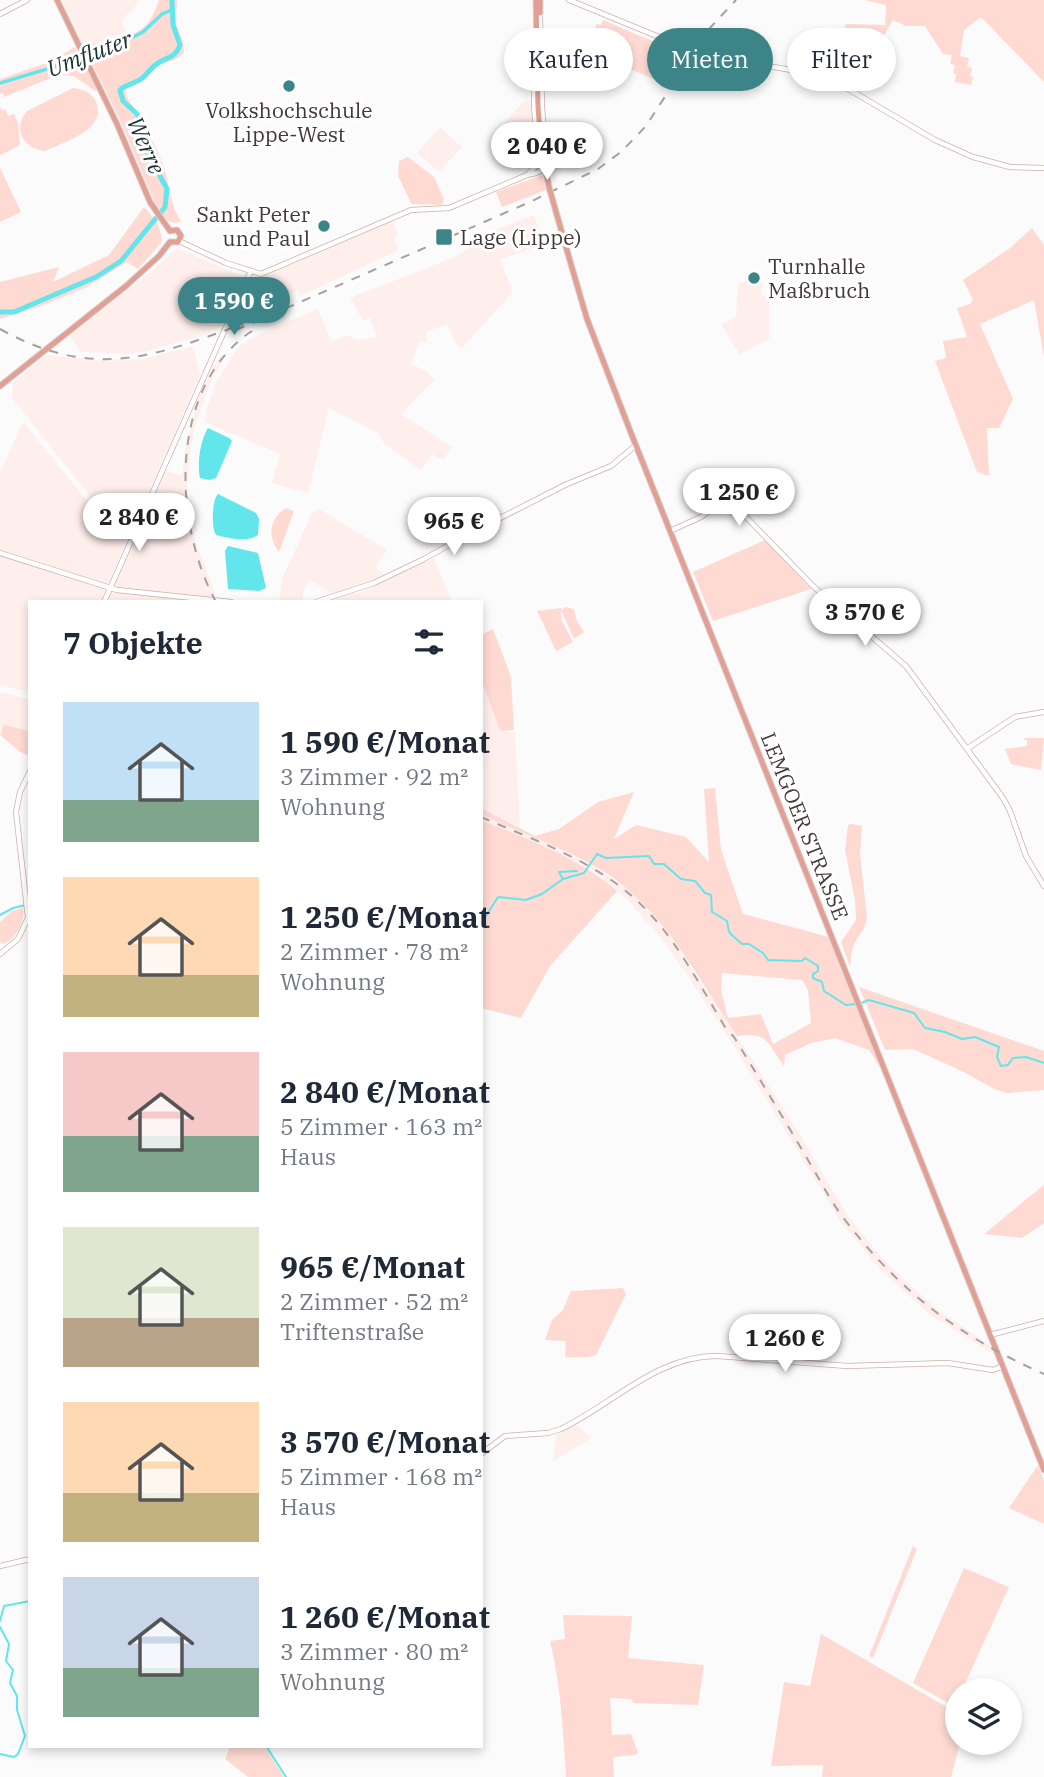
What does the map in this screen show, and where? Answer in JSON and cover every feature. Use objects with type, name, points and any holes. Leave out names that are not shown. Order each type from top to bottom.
[{"type":"main road","points":[[0,14],[27,0]]},
{"type":"main road","points":[[57,0],[154,210],[170,231]]},
{"type":"main road","points":[[170,242],[179,241],[250,273],[264,274],[411,210],[449,208],[530,173],[542,171],[546,163],[538,0]]},
{"type":"main road","points":[[538,0],[538,28]]},
{"type":"main road","points":[[569,0],[703,55],[822,76],[844,85],[935,140],[973,157],[1010,167],[1044,168]]},
{"type":"main road","points":[[540,15],[540,28]]},
{"type":"main road","points":[[530,173],[538,163],[539,156],[535,91]]},
{"type":"main road","name":"LEMGOER STRASSE","points":[[538,91],[541,146],[552,202],[585,310],[670,531],[1044,1470]]},
{"type":"main road","points":[[170,231],[179,231],[179,241]]},
{"type":"main road","points":[[170,231],[167,237],[170,242]]},
{"type":"main road","points":[[0,386],[120,291],[159,256],[170,242]]},
{"type":"main road","points":[[105,600],[250,273]]},
{"type":"main road","points":[[322,600],[374,583],[424,559],[522,507],[611,466],[636,445]]},
{"type":"main road","points":[[670,531],[701,517],[722,500],[745,516],[814,587],[906,666],[1003,798],[1026,856],[1044,886]]},
{"type":"main road","points":[[0,553],[124,591],[212,600]]},
{"type":"main road","points":[[968,748],[1016,717],[1044,712]]},
{"type":"main road","points":[[28,775],[20,792],[16,812],[28,909]]},
{"type":"main road","points":[[0,954],[23,933],[28,918]]},
{"type":"main road","points":[[990,1335],[1044,1321]]},
{"type":"main road","points":[[483,1452],[505,1436],[548,1433],[561,1429],[643,1379],[673,1364],[695,1357],[718,1356],[855,1366],[948,1363],[993,1370],[1003,1366]]},
{"type":"main road","points":[[0,1566],[28,1559]]},
{"type":"shaded area","points":[[62,0],[139,0],[121,20],[126,32],[111,37],[112,41],[97,45],[82,43]]},
{"type":"shaded area","points":[[159,0],[177,0],[176,25],[183,41],[184,52],[174,60],[154,68],[136,85],[126,89],[126,93],[162,162],[172,202],[181,221],[175,223],[168,221],[156,206],[121,122],[82,43],[107,43],[132,35],[148,22]]},
{"type":"shaded area","points":[[865,0],[1044,0],[1044,82],[981,17],[964,30],[960,56],[969,58],[967,66],[972,68],[970,76],[973,77],[971,85],[955,82],[955,65],[950,64],[952,55],[943,54],[925,26],[906,26],[893,20],[888,28],[844,28],[846,24],[885,25],[886,5]]},
{"type":"shaded area","points":[[603,20],[622,28],[595,28],[597,24],[601,25]]},
{"type":"shaded area","points":[[633,33],[647,39],[647,76],[633,70]]},
{"type":"shaded area","points":[[75,47],[98,90],[95,91],[74,76],[58,75],[4,97],[3,93],[0,94],[0,79],[49,62]]},
{"type":"shaded area","points":[[73,88],[93,96],[98,112],[96,120],[82,134],[45,151],[31,146],[20,131],[20,124],[27,111]]},
{"type":"shaded area","points":[[524,101],[531,101],[535,146],[527,147],[520,142],[513,149],[496,133]]},
{"type":"shaded area","points":[[0,106],[8,116],[14,114],[18,123],[20,145],[0,155]]},
{"type":"shaded area","points":[[440,127],[462,147],[439,172],[417,153]]},
{"type":"shaded area","points":[[408,157],[434,177],[444,199],[442,205],[412,204],[398,176],[399,161]]},
{"type":"shaded area","points":[[0,168],[21,212],[0,222]]},
{"type":"shaded area","points":[[542,175],[546,190],[502,207],[496,192]]},
{"type":"shaded area","points":[[144,207],[157,224],[162,238],[161,243],[138,269],[127,262],[87,287],[39,307],[0,319],[0,282],[59,267],[53,282],[109,255]]},
{"type":"shaded area","points":[[534,215],[545,243],[500,260],[513,292],[462,348],[456,344],[447,324],[426,332],[427,343],[419,341],[411,364],[435,379],[401,414],[452,447],[443,460],[432,454],[421,470],[384,443],[377,432],[329,408],[308,493],[272,483],[280,454],[205,422],[216,382],[238,347],[261,333],[318,309],[331,342],[349,335],[357,340],[377,337],[370,318],[363,321],[350,298],[457,256],[495,230]]},
{"type":"shaded area","points":[[392,221],[398,235],[393,238],[399,250],[300,296],[297,291],[245,313],[239,309],[248,284]]},
{"type":"shaded area","points":[[1032,228],[1044,245],[1044,357],[1034,300],[980,324],[1013,399],[999,428],[987,428],[989,476],[977,472],[935,361],[946,358],[943,341],[967,337],[957,308],[970,304],[973,300],[963,280],[1010,248]]},
{"type":"shaded area","points":[[177,248],[241,276],[221,326],[206,334],[147,351],[128,354],[81,352],[69,336]]},
{"type":"shaded area","points":[[762,280],[761,296],[769,296],[769,339],[740,354],[721,325],[736,316],[738,283],[747,281],[748,284]]},
{"type":"shaded area","points":[[193,346],[200,375],[134,525],[129,527],[113,521],[105,515],[12,398],[13,382],[47,355],[96,360],[144,359]]},
{"type":"shaded area","points":[[220,356],[225,358],[211,381],[197,419],[191,445],[187,494],[194,538],[216,596],[210,596],[212,600],[109,600],[110,591],[166,471],[182,476],[185,449],[205,382]]},
{"type":"shaded area","points":[[23,422],[102,519],[109,526],[128,532],[107,585],[0,552],[0,472]]},
{"type":"shaded area","points":[[286,508],[294,511],[279,552],[271,534],[273,522]]},
{"type":"shaded area","points":[[319,509],[387,550],[375,567],[385,575],[333,594],[310,580],[304,588],[302,600],[279,600],[282,579],[312,513]]},
{"type":"shaded area","points":[[765,540],[811,589],[713,621],[693,572]]},
{"type":"shaded area","points":[[0,557],[107,587],[102,600],[28,600],[28,692],[0,685]]},
{"type":"shaded area","points":[[434,558],[451,600],[334,600],[364,591]]},
{"type":"shaded area","points":[[565,607],[574,609],[576,619],[584,632],[574,639],[561,610],[561,619],[573,642],[556,651],[537,611],[561,608],[562,610]]},
{"type":"shaded area","points":[[493,629],[511,677],[514,730],[500,731],[483,684],[483,634]]},
{"type":"shaded area","points":[[483,684],[500,731],[515,733],[520,827],[483,809]]},
{"type":"shaded area","points":[[0,692],[28,699],[28,731],[4,725],[0,732]]},
{"type":"shaded area","points":[[4,725],[28,731],[28,755],[20,752],[0,735]]},
{"type":"shaded area","points":[[1023,738],[1044,738],[1041,770],[1011,764],[1005,749],[1027,746],[1027,741]]},
{"type":"shaded area","points":[[715,788],[721,850],[743,914],[829,937],[885,1075],[869,1050],[835,1038],[811,1043],[785,1055],[784,1066],[766,1040],[755,1035],[737,1036],[676,944],[641,902],[620,883],[584,860],[483,815],[483,809],[535,836],[559,829],[598,802],[634,792],[614,839],[636,825],[686,837],[709,862],[704,789]],"holes":[[[722,973],[802,980],[808,990],[811,1023],[773,1044],[761,1014],[728,1018],[721,990]]]},
{"type":"shaded area","points":[[483,815],[599,869],[632,893],[670,937],[737,1036],[847,1215],[882,1258],[933,1306],[992,1347],[995,1355],[929,1314],[878,1267],[840,1221],[731,1041],[666,944],[628,900],[596,873],[483,821]]},
{"type":"shaded area","points":[[483,821],[569,859],[617,891],[550,966],[521,1018],[483,1008]]},
{"type":"shaded area","points":[[848,825],[862,826],[860,854],[867,918],[853,947],[850,967],[841,942],[856,920],[855,900],[845,850]]},
{"type":"shaded area","points":[[23,908],[19,929],[3,944],[0,942],[0,922],[12,911]]},
{"type":"shaded area","points":[[859,987],[1044,1051],[1044,1090],[1007,1093],[913,1049],[885,1050]]},
{"type":"shaded area","points":[[1044,1185],[1044,1223],[1022,1238],[984,1234]]},
{"type":"shaded area","points":[[623,1288],[626,1294],[596,1355],[565,1357],[566,1341],[545,1340],[552,1320],[563,1310],[571,1291]]},
{"type":"shaded area","points":[[577,1425],[592,1438],[553,1461],[556,1434]]},
{"type":"shaded area","points":[[1038,1465],[1044,1481],[1044,1524],[1009,1508]]},
{"type":"shaded area","points":[[913,1546],[917,1549],[873,1658],[869,1656]]},
{"type":"shaded area","points":[[964,1568],[1009,1587],[967,1678],[945,1678],[945,1701],[913,1683]]},
{"type":"shaded area","points":[[563,1615],[632,1616],[628,1658],[704,1665],[698,1705],[633,1703],[632,1699],[610,1698],[612,1735],[631,1734],[638,1752],[635,1755],[613,1757],[614,1777],[566,1777],[559,1692],[550,1641],[565,1639]]},
{"type":"shaded area","points":[[821,1634],[945,1706],[945,1755],[957,1755],[951,1777],[822,1777],[823,1765],[771,1766],[784,1682],[810,1686]]},
{"type":"shaded area","points":[[230,1748],[266,1748],[284,1777],[248,1777],[225,1759]]},
{"type":"water","points":[[208,428],[232,441],[216,478],[209,480],[200,478],[199,466],[201,446]]},
{"type":"water","points":[[218,494],[256,513],[259,519],[258,535],[243,539],[216,535],[213,514]]},
{"type":"water","points":[[228,546],[258,553],[266,588],[259,591],[228,589],[225,551]]},
{"type":"waterway","name":"Werre","points":[[0,312],[14,312],[96,277],[121,261],[165,207],[167,189],[147,152],[143,128],[137,114],[123,101],[120,90],[141,79],[178,49],[180,45],[173,25],[172,0]]},
{"type":"waterway","name":"Umfluter","points":[[0,83],[104,52],[143,32],[162,14],[171,10]]},
{"type":"waterway","points":[[483,917],[498,897],[526,900],[542,894],[563,879],[584,873],[597,854],[606,858],[649,856],[654,864],[664,864],[681,879],[695,881],[705,893],[711,895],[712,912],[727,921],[729,932],[742,944],[749,944],[763,953],[768,960],[802,961],[805,958],[818,966],[813,978],[822,982],[824,991],[846,1005],[856,1004]]},
{"type":"waterway","points":[[563,879],[559,872],[577,871]]},
{"type":"waterway","points":[[0,915],[28,904]]},
{"type":"waterway","points":[[861,1003],[869,1000],[914,1013],[925,1028],[962,1039],[975,1037],[999,1047],[997,1057],[1001,1066],[1008,1065],[1013,1058],[1026,1057],[1044,1063]]},
{"type":"waterway","points":[[0,1621],[4,1606],[28,1601]]},
{"type":"waterway","points":[[0,1627],[9,1644],[6,1661],[13,1670],[10,1683],[17,1696],[17,1710],[25,1736],[18,1754],[14,1757],[0,1754]]},
{"type":"waterway","points":[[267,1748],[286,1777]]},
{"type":"railway","points":[[236,330],[530,202],[598,169],[622,151],[646,126],[708,30],[736,0]]},
{"type":"railway","points":[[0,329],[33,345],[64,355],[93,359],[150,354],[243,324]]},
{"type":"railway","points":[[215,600],[201,569],[191,533],[186,495],[186,456],[193,418],[206,383],[227,353],[255,329]]},
{"type":"railway","points":[[483,818],[572,857],[614,882],[634,898],[682,955],[835,1206],[866,1246],[910,1291],[959,1328],[985,1345],[1044,1374]]},
{"type":"place","name":"Volkshochschule Lippe-West","points":[[289,86]]},
{"type":"place","name":"Sankt Peter und Paul","points":[[324,226]]},
{"type":"place","name":"Lage (Lippe)","points":[[444,237]]},
{"type":"place","name":"Turnhalle Maßbruch","points":[[754,278]]}]
